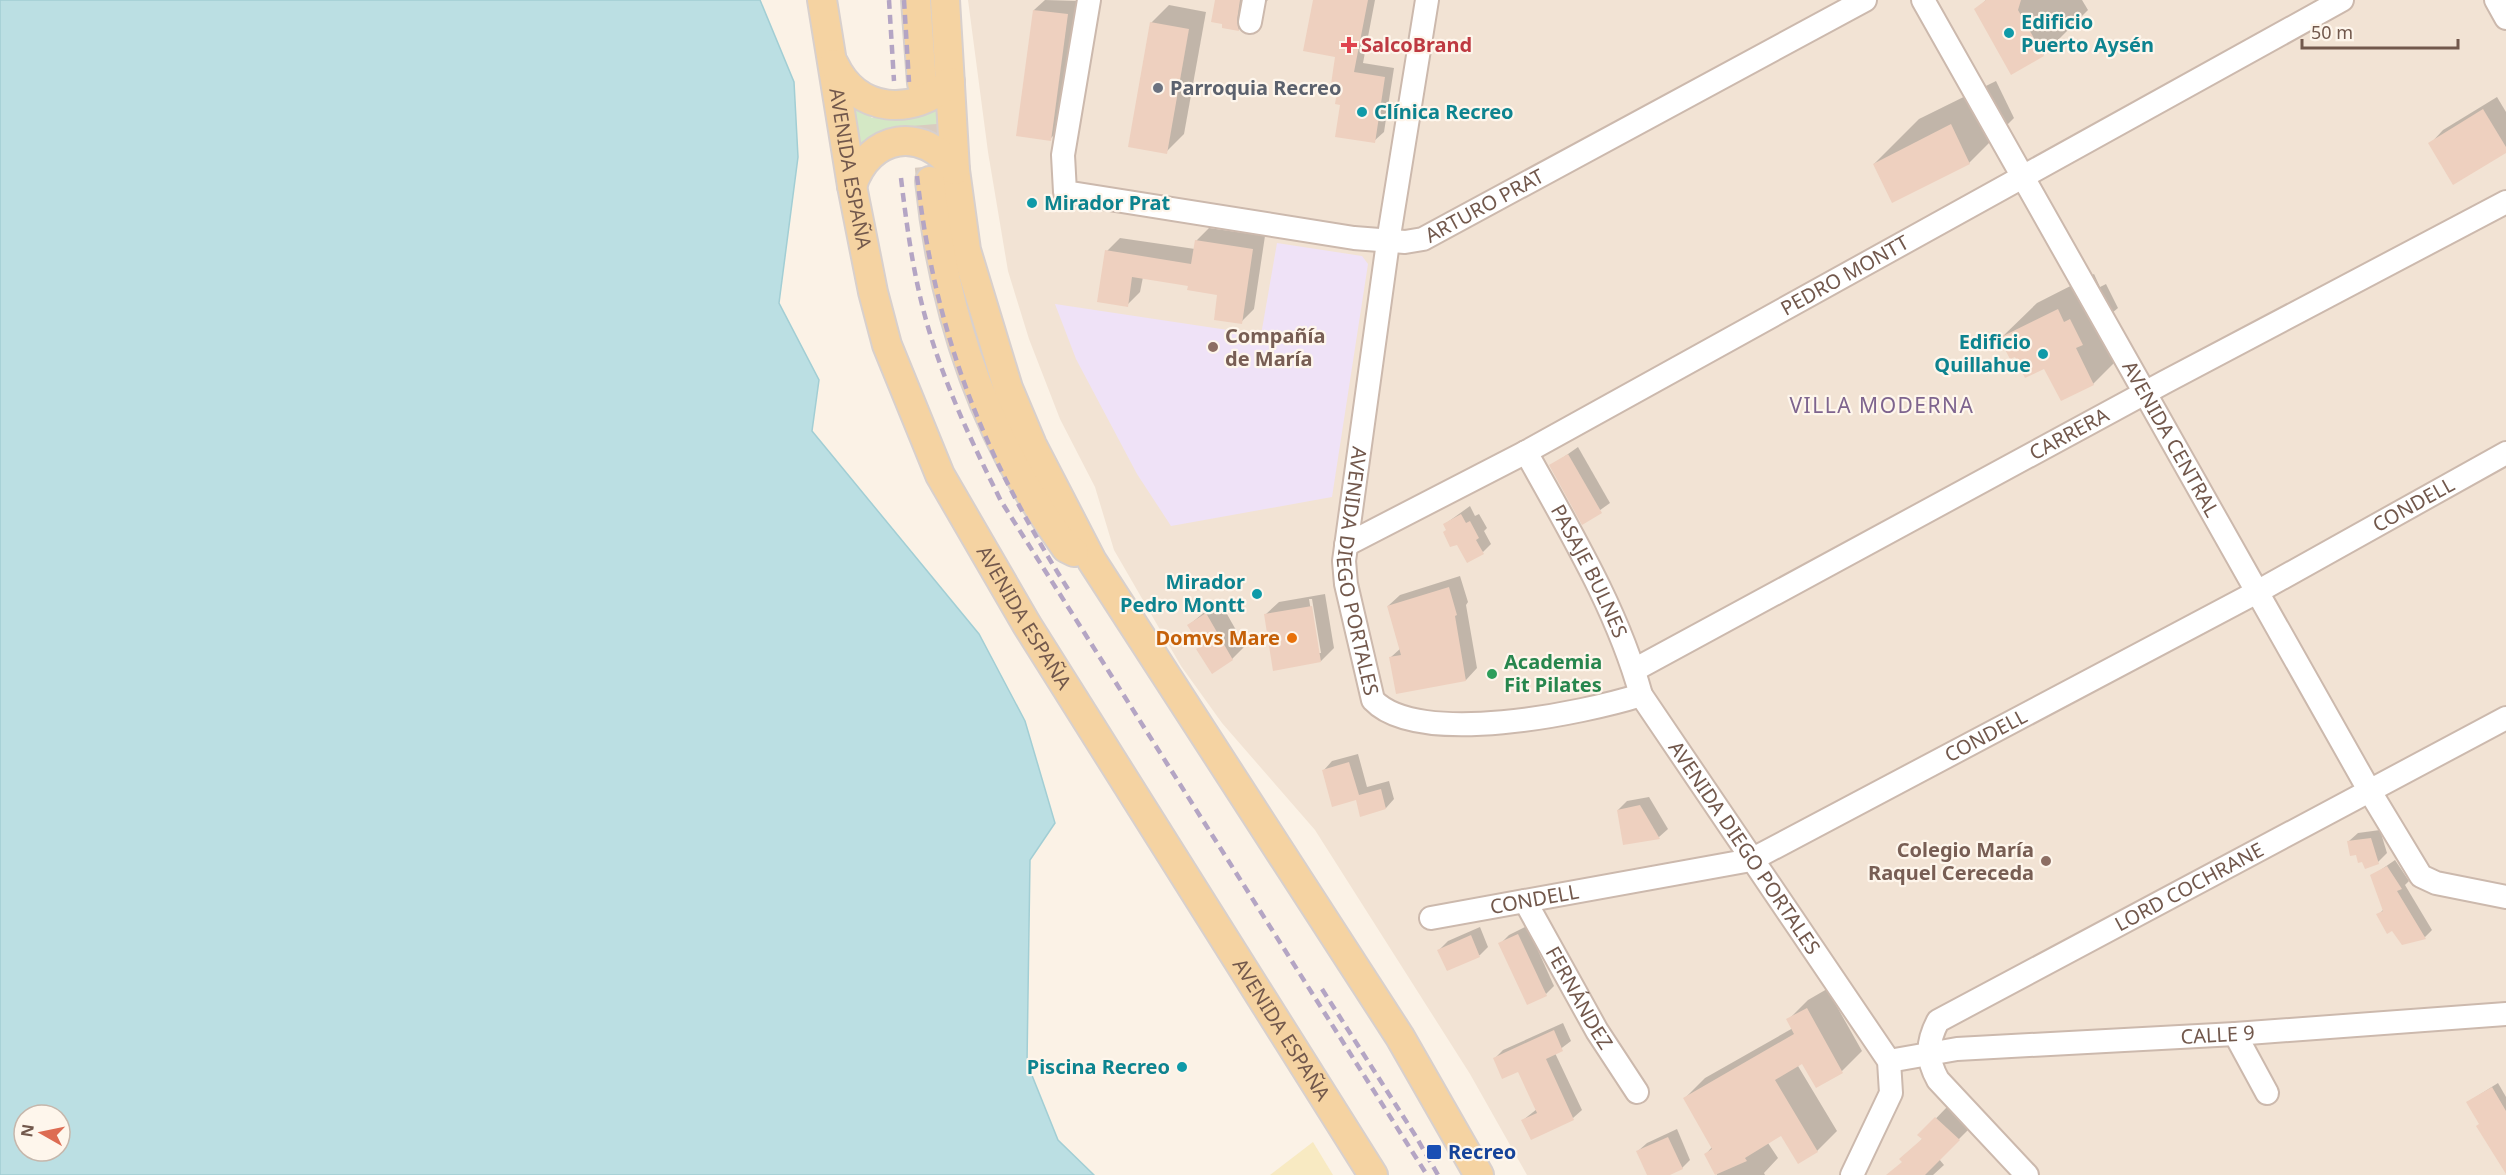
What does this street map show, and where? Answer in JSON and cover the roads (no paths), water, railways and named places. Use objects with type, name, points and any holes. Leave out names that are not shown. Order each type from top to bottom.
[{"type":"main road","name":"AVENIDA ESPAÑA","points":[[822,0],[852,186],[886,345],[940,475],[1026,625],[1373,1175]]},
{"type":"main road","points":[[916,0],[922,83]]},
{"type":"main road","points":[[945,0],[955,170],[966,250],[1008,388],[1032,445],[1092,561],[1400,1037],[1479,1175]]},
{"type":"main road","points":[[832,60],[842,78],[856,92],[881,104],[894,106],[919,103],[931,98],[950,82]]},
{"type":"main road","points":[[852,186],[862,162],[882,146],[895,142],[918,142],[930,146],[940,152],[955,170]]},
{"type":"main road","points":[[930,181],[939,256],[946,290],[967,356],[994,425],[1026,487],[1066,548],[1092,561]]},
{"type":"street","name":"ARTURO PRAT","points":[[1089,0],[1063,155],[1065,192],[1388,242],[1423,239],[1865,0]]},
{"type":"street","name":"AVENIDA DIEGO PORTALES","points":[[1427,0],[1388,242],[1346,545],[1346,584],[1373,700],[1383,710],[1409,719],[1457,724],[1529,720],[1577,712],[1641,695],[1889,1061]]},
{"type":"street","name":"AVENIDA CENTRAL","points":[[1923,0],[2369,790],[2421,876],[2436,883],[2506,897]]},
{"type":"street","name":"PEDRO MONTT","points":[[1346,545],[1526,452],[2342,0]]},
{"type":"street","points":[[2496,0],[2506,18]]},
{"type":"street","name":"CARRERA","points":[[1634,670],[2145,393],[2506,202]]},
{"type":"street","name":"PASAJE BULNES","points":[[1526,452],[1587,562],[1634,670],[1641,695]]},
{"type":"street","name":"CONDELL","points":[[1431,918],[1751,860],[2257,592],[2506,453]]},
{"type":"street","name":"LORD COCHRANE","points":[[1929,1053],[1930,1036],[1938,1021],[2506,718]]},
{"type":"street","name":"FERNÁNDEZ","points":[[1525,901],[1597,1031],[1637,1092]]},
{"type":"street","name":"CALLE 9","points":[[1929,1053],[2506,1014]]},
{"type":"street","points":[[2235,1034],[2267,1094]]},
{"type":"street","points":[[1852,1175],[1891,1093],[1889,1061],[1929,1053],[1930,1066],[1938,1080],[2027,1175]]},
{"type":"water","points":[[0,0],[760,0],[794,82],[798,157],[779,303],[819,380],[812,431],[979,634],[1025,721],[1055,823],[1030,860],[1027,1063],[1058,1140],[1094,1175],[0,1175]]},
{"type":"tunnel","points":[[922,83],[930,181]]},
{"type":"railway","points":[[889,0],[894,81]]},
{"type":"railway","points":[[904,0],[909,82]]},
{"type":"railway","points":[[917,176],[925,234],[936,288],[967,392],[1011,490],[1068,589]]},
{"type":"railway","points":[[901,178],[912,254],[928,327],[961,416],[1001,501],[1427,1175]]},
{"type":"railway","points":[[1322,989],[1438,1175]]},
{"type":"place","name":"Edificio Puerto Aysén","points":[[2009,33]]},
{"type":"place","name":"SalcoBrand","points":[[1349,45]]},
{"type":"place","name":"Parroquia Recreo","points":[[1158,88]]},
{"type":"place","name":"Clínica Recreo","points":[[1362,112]]},
{"type":"place","name":"Mirador Prat","points":[[1032,203]]},
{"type":"place","name":"Compañía de María","points":[[1213,347]]},
{"type":"place","name":"Edificio Quillahue","points":[[2043,354]]},
{"type":"place","name":"Mirador Pedro Montt","points":[[1257,594]]},
{"type":"place","name":"Domvs Mare","points":[[1292,638]]},
{"type":"place","name":"Academia Fit Pilates","points":[[1492,674]]},
{"type":"place","name":"Colegio María Raquel Cereceda","points":[[2046,861]]},
{"type":"place","name":"Piscina Recreo","points":[[1182,1067]]},
{"type":"place","name":"Recreo","points":[[1434,1152]]},
{"type":"district","name":"VILLA MODERNA","points":[[1882,406]]}]
